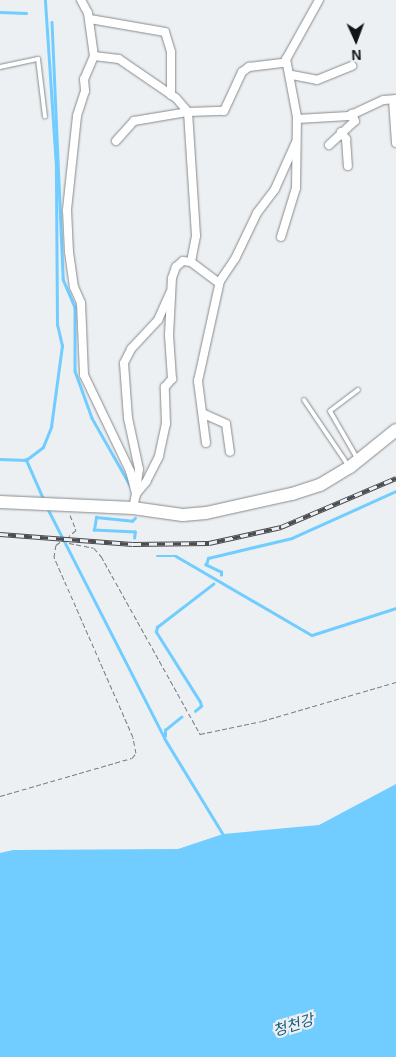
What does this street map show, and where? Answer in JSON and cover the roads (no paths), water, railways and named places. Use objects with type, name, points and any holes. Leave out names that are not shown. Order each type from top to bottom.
[{"type":"main road","points":[[0,502],[134,508],[167,514],[206,513],[299,492],[331,479],[396,430]]},
{"type":"street","points":[[81,0],[90,19],[94,56],[84,79],[85,90],[76,124],[67,210],[69,252],[74,287],[81,303],[84,375],[88,389],[116,440],[136,494]]},
{"type":"street","points":[[116,141],[134,121],[188,112],[224,111],[242,72],[249,67],[284,63],[319,0]]},
{"type":"street","points":[[90,19],[165,32],[171,52],[171,95]]},
{"type":"street","points":[[94,56],[119,59],[171,95],[188,112],[196,236],[191,262]]},
{"type":"street","points":[[281,237],[296,188],[297,119],[292,75],[286,59]]},
{"type":"street","points":[[292,75],[317,80],[352,66]]},
{"type":"street","points":[[297,119],[352,114],[384,100],[394,99],[396,143]]},
{"type":"street","points":[[329,145],[355,121],[352,114]]},
{"type":"street","points":[[342,132],[346,139],[348,166]]},
{"type":"street","points":[[206,442],[202,426],[204,414],[198,381],[219,283],[235,258],[257,213],[275,189],[296,142]]},
{"type":"street","points":[[136,494],[146,482],[159,456],[166,424],[166,387],[172,379],[169,335],[171,290],[176,266],[183,261],[191,262],[219,283]]},
{"type":"street","points":[[134,508],[139,469],[128,418],[124,363],[131,349],[158,320],[171,290]]},
{"type":"street","points":[[204,414],[226,424],[230,452]]},
{"type":"lane","points":[[0,67],[38,59],[44,117]]},
{"type":"lane","points":[[354,463],[330,411],[358,390]]},
{"type":"lane","points":[[304,400],[354,463]]},
{"type":"water","name":"청천강","points":[[396,784],[396,1057],[0,1057],[0,853],[13,850],[178,849],[223,834],[319,825]]},
{"type":"waterway","points":[[43,499],[26,460],[43,447],[51,427],[62,346],[57,325],[56,167],[45,0]]},
{"type":"waterway","points":[[0,12],[26,13]]},
{"type":"waterway","points":[[52,22],[63,279],[75,307],[75,371],[92,418],[130,485]]},
{"type":"waterway","points":[[0,459],[26,460]]},
{"type":"waterway","points":[[221,575],[221,572],[206,565],[208,558],[292,538],[396,491]]},
{"type":"waterway","points":[[48,509],[165,739],[223,834]]},
{"type":"waterway","points":[[134,538],[135,532],[94,530],[96,517],[132,521],[135,518]]},
{"type":"waterway","points":[[157,556],[176,556],[312,635],[396,608]]},
{"type":"waterway","points":[[195,711],[201,706],[200,702],[156,632],[157,627],[213,584]]},
{"type":"waterway","points":[[165,736],[165,730],[181,717]]},
{"type":"railway","points":[[0,534],[133,544],[209,543],[281,527],[396,478]]}]
